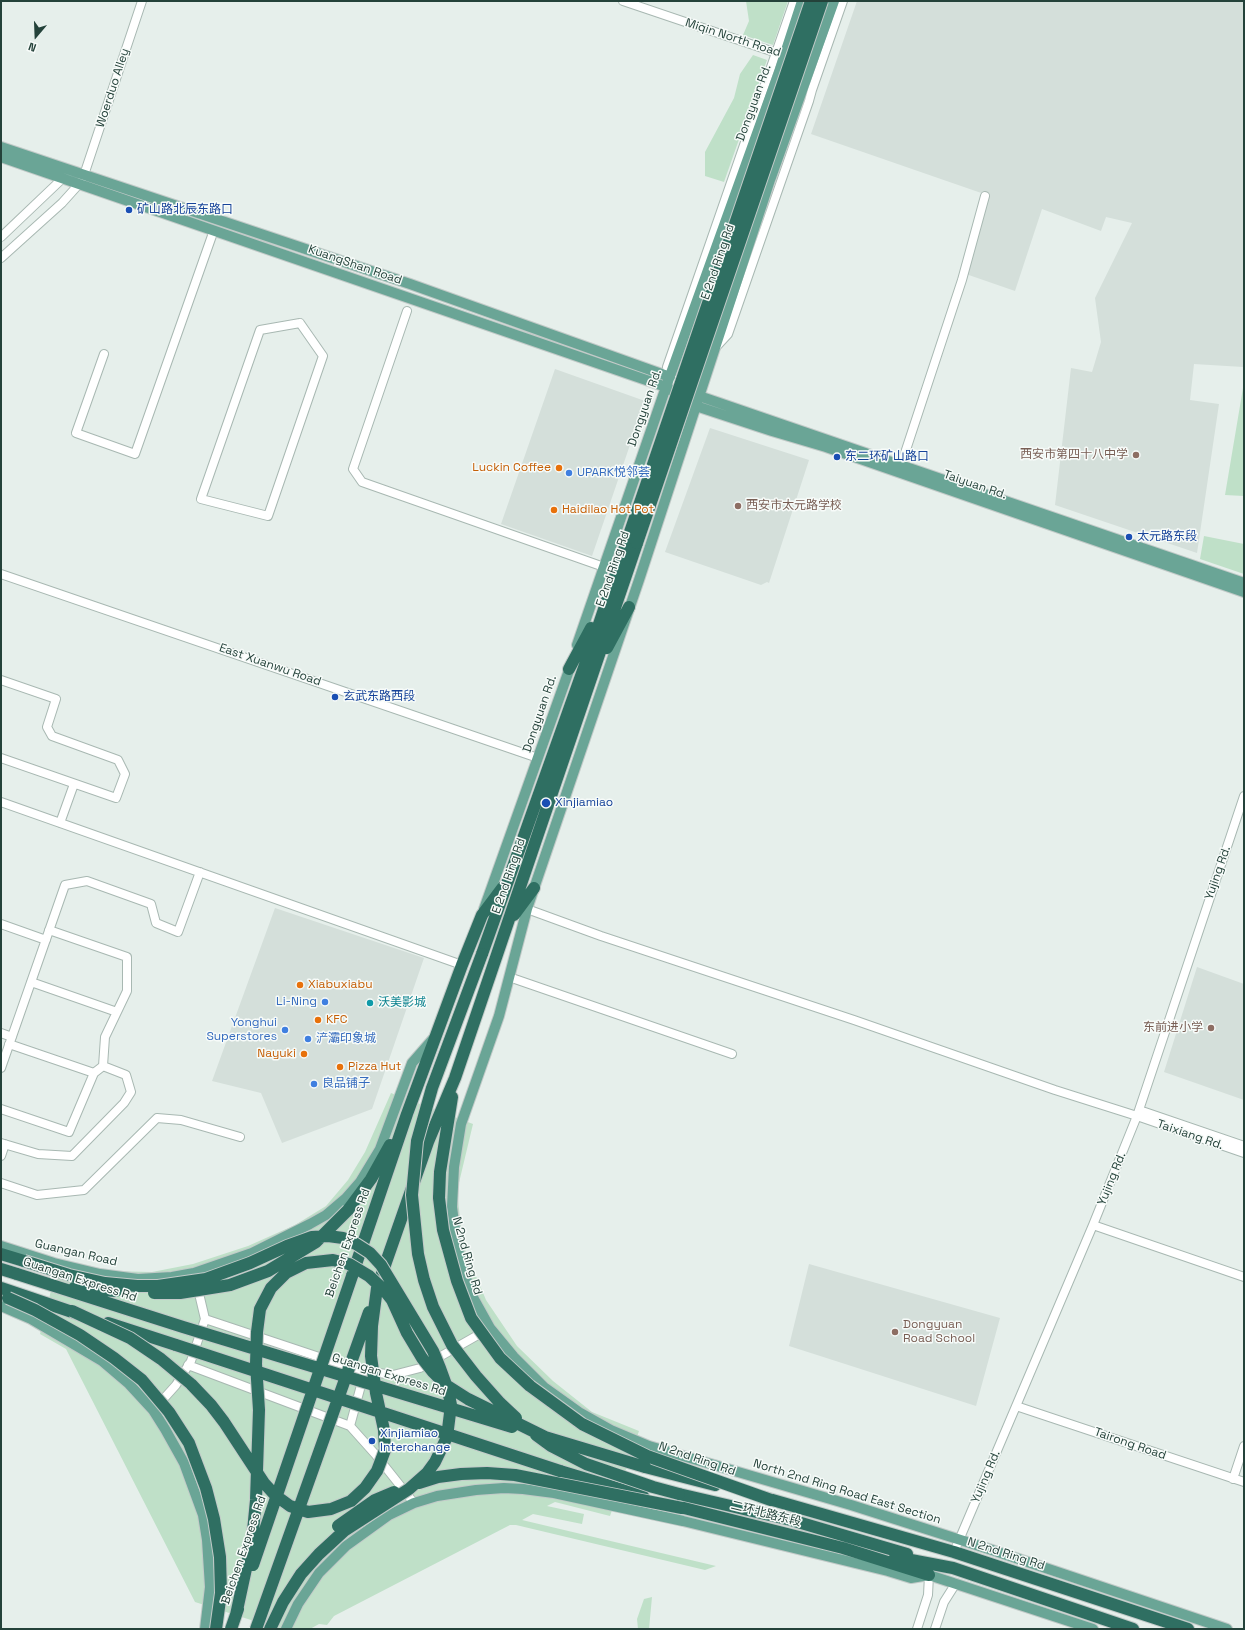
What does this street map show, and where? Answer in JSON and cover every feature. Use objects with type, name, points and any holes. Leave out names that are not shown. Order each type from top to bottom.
[{"type":"highway","name":"E 2nd Ring Rd","points":[[455,1078],[590,679],[632,541],[811,1]]},
{"type":"highway","name":"E 2nd Ring Rd","points":[[822,1],[632,541],[608,597],[511,876],[432,1088],[417,1141],[412,1195],[418,1254],[424,1280],[433,1307],[452,1345],[476,1376],[500,1403],[523,1425],[551,1446],[586,1464],[653,1487],[791,1520],[953,1568]]},
{"type":"highway","points":[[569,669],[608,597]]},
{"type":"highway","points":[[590,679],[629,607]]},
{"type":"highway","name":"Beichen Express Rd","points":[[231,1629],[407,1114],[462,965],[482,915],[511,876]]},
{"type":"highway","points":[[507,926],[534,888]]},
{"type":"highway","points":[[256,1629],[428,1142],[455,1078]]},
{"type":"highway","name":"N 2nd Ring Rd","points":[[455,1078],[440,1172],[439,1198],[443,1230],[457,1281],[471,1318],[500,1358],[530,1386],[582,1424],[647,1456],[772,1500],[954,1552],[1188,1629]]},
{"type":"highway","points":[[47,1285],[143,1294],[180,1293],[230,1285],[268,1271],[316,1242],[348,1210],[371,1179],[407,1114]]},
{"type":"highway","points":[[1,1254],[69,1275],[105,1283],[137,1286],[158,1286],[206,1279],[250,1263],[287,1246],[312,1237],[328,1236],[343,1238],[370,1253],[381,1265],[433,1351],[440,1368],[448,1390],[451,1405],[447,1436],[435,1462],[409,1489],[344,1531],[319,1554],[301,1574],[283,1602],[270,1629]]},
{"type":"highway","points":[[236,1615],[252,1541],[256,1506],[259,1410],[256,1364],[257,1332],[260,1308],[271,1288],[286,1273],[306,1263],[333,1260],[349,1264],[369,1276],[388,1295],[407,1333],[422,1358],[446,1385],[468,1399],[545,1437]]},
{"type":"highway","name":"Guangan Express Rd","points":[[1,1269],[183,1328],[645,1467],[772,1500]]},
{"type":"highway","points":[[72,1311],[130,1338],[161,1359],[191,1384],[211,1405],[224,1422],[264,1483],[275,1495],[290,1506],[308,1512],[331,1509],[351,1501],[377,1472],[385,1450],[384,1430],[376,1393],[371,1356],[372,1326],[377,1288]]},
{"type":"highway","points":[[4,1295],[72,1311],[553,1468],[682,1508]]},
{"type":"highway","points":[[4,1295],[36,1310],[80,1335],[114,1358],[142,1380],[170,1412],[189,1442],[206,1488],[220,1557],[220,1593],[216,1629]]},
{"type":"highway","points":[[262,1629],[283,1589],[295,1572],[314,1549],[333,1530],[375,1500],[438,1477],[488,1473],[515,1475],[682,1508]]},
{"type":"highway","name":"二环北路东段","points":[[682,1508],[843,1548]]},
{"type":"highway","points":[[843,1548],[953,1568],[1133,1629]]},
{"type":"highway","points":[[843,1548],[929,1575]]},
{"type":"main road","name":"Dongyuan Rd.","points":[[482,915],[569,669],[780,54],[802,1]]},
{"type":"main road","points":[[526,909],[698,401],[770,180],[816,66],[834,1]]},
{"type":"main road","name":"KuangShan Road","points":[[1,147],[214,230],[666,387],[698,401]]},
{"type":"main road","name":"KuangShan Road","points":[[1,157],[64,178],[82,179],[410,284],[670,377]]},
{"type":"main road","name":"Taiyuan Rd.","points":[[698,401],[901,465],[1244,583]]},
{"type":"main road","name":"Taiyuan Rd.","points":[[698,401],[772,431],[833,450],[1244,592]]},
{"type":"main road","name":"North 2nd Ring Road East Section","points":[[526,909],[499,1016],[461,1124],[454,1174],[452,1207],[457,1246],[470,1292],[490,1328],[514,1357],[544,1387],[579,1412],[611,1430],[650,1446],[851,1505],[959,1539],[1228,1629]]},
{"type":"main road","name":"Guangan Road","points":[[1,1246],[54,1263],[100,1274],[138,1279],[172,1277],[194,1273],[252,1253],[326,1215],[346,1198],[360,1182],[380,1149],[412,1063],[436,1036]]},
{"type":"main road","points":[[4,1295],[32,1319],[102,1361],[129,1384],[153,1410],[165,1429],[184,1463],[203,1516],[208,1540],[210,1587],[205,1629]]},
{"type":"main road","points":[[286,1629],[298,1604],[319,1573],[346,1546],[388,1516],[414,1504],[454,1492],[523,1488],[554,1493],[683,1521],[888,1571],[911,1578],[929,1575],[1093,1629]]},
{"type":"street","name":"Woerduo Alley","points":[[82,179],[142,1]]},
{"type":"street","name":"Miqin North Road","points":[[623,1],[816,66]]},
{"type":"street","points":[[780,54],[794,1]]},
{"type":"street","points":[[816,66],[843,1]]},
{"type":"street","points":[[1,236],[64,178]]},
{"type":"street","points":[[1,258],[62,203],[82,179]]},
{"type":"street","points":[[901,465],[962,280],[985,196]]},
{"type":"street","points":[[104,354],[76,433],[135,454],[214,230]]},
{"type":"street","points":[[407,311],[353,469],[362,482],[604,567]]},
{"type":"street","points":[[300,323],[323,356],[268,516],[201,499],[260,330],[300,323]]},
{"type":"street","points":[[670,377],[698,401]]},
{"type":"street","name":"East Xuanwu Road","points":[[1,574],[538,758]]},
{"type":"street","points":[[1,680],[56,699],[47,727],[52,736],[118,760],[125,774],[116,798],[1,758]]},
{"type":"street","points":[[60,823],[74,784]]},
{"type":"street","name":"Yujing Rd.","points":[[954,1552],[1093,1225],[1138,1113],[1244,796]]},
{"type":"street","points":[[1,802],[462,965]]},
{"type":"street","points":[[1,1068],[65,885],[87,881],[151,904],[156,923],[178,932],[200,872]]},
{"type":"street","points":[[526,909],[601,936],[854,1020],[1055,1090],[1138,1113]]},
{"type":"street","points":[[1,924],[46,940]]},
{"type":"street","points":[[1,1109],[69,1132],[94,1073],[103,1066],[105,1037],[127,991],[127,957],[49,930]]},
{"type":"street","points":[[509,977],[732,1054]]},
{"type":"street","points":[[31,982],[117,1012]]},
{"type":"street","points":[[1,1033],[11,1040],[94,1073]]},
{"type":"street","points":[[1,1156],[3,1143],[38,1154],[72,1156],[124,1103],[131,1092],[126,1075],[103,1066]]},
{"type":"street","name":"Taixiang Rd.","points":[[1138,1113],[1244,1146]]},
{"type":"street","name":"Taixiang Rd.","points":[[1138,1113],[1244,1153]]},
{"type":"street","points":[[1,1183],[37,1196],[84,1190],[157,1118],[181,1120],[240,1137]]},
{"type":"street","points":[[1093,1225],[1244,1277]]},
{"type":"street","points":[[153,1410],[176,1384],[188,1365],[205,1319],[194,1273]]},
{"type":"street","points":[[205,1319],[365,1371],[393,1375],[420,1368],[490,1328]]},
{"type":"street","points":[[188,1365],[350,1426],[375,1454],[414,1504]]},
{"type":"street","points":[[350,1426],[365,1371]]},
{"type":"street","name":"Tairong Road","points":[[1016,1406],[1244,1482]]},
{"type":"street","points":[[1233,1479],[1244,1446]]},
{"type":"street","points":[[917,1629],[928,1595],[929,1575]]},
{"type":"street","points":[[935,1629],[944,1602],[956,1583]]},
{"type":"shaded area","points":[[857,1],[1244,1],[1244,362],[1243,367],[1194,364],[1190,400],[1219,404],[1197,553],[1055,505],[1071,368],[1092,372],[1101,342],[1095,298],[1132,223],[1106,217],[1101,231],[1042,209],[1015,291],[963,273],[987,195],[811,134]]},
{"type":"shaded area","points":[[555,369],[645,401],[592,556],[501,524]]},
{"type":"shaded area","name":"西安市太元路学校","points":[[710,428],[809,460],[769,583],[767,582],[761,585],[665,552]]},
{"type":"shaded area","name":"浐灞印象城","points":[[275,908],[424,958],[372,1109],[282,1143],[261,1093],[212,1081]]},
{"type":"shaded area","name":"东前进小学","points":[[1197,967],[1244,984],[1244,1100],[1164,1072]]},
{"type":"shaded area","name":"Dongyuan Road School","points":[[809,1264],[1000,1318],[976,1406],[789,1346]]},
{"type":"green space","points":[[746,1],[788,1],[773,45],[743,35],[749,21]]},
{"type":"green space","points":[[753,55],[767,60],[724,182],[705,176],[705,152],[734,98],[740,74]]},
{"type":"green space","points":[[1244,382],[1244,496],[1225,495]]},
{"type":"green space","points":[[1204,536],[1244,544],[1244,574],[1200,559]]},
{"type":"green space","points":[[391,1093],[473,1124],[457,1191],[463,1245],[486,1300],[517,1346],[553,1381],[592,1412],[639,1431],[610,1516],[555,1502],[547,1506],[584,1514],[582,1524],[533,1514],[522,1520],[716,1566],[705,1570],[516,1525],[510,1525],[334,1616],[327,1625],[319,1624],[310,1629],[279,1629],[195,1602],[66,1349],[40,1334],[59,1259],[107,1271],[152,1272],[193,1264],[248,1246],[295,1225],[326,1206],[348,1180],[365,1152]]},
{"type":"green space","points":[[652,1597],[649,1629],[638,1629],[637,1619],[644,1599]]},
{"type":"place","name":"矿山路北辰东路口","points":[[129,210]]},
{"type":"place","name":"西安市第四十八中学","points":[[1136,455]]},
{"type":"place","name":"东二环矿山路口","points":[[837,457]]},
{"type":"place","name":"Luckin Coffee","points":[[559,468]]},
{"type":"place","name":"UPARK悦邻荟","points":[[569,473]]},
{"type":"place","name":"西安市太元路学校","points":[[738,506]]},
{"type":"place","name":"Haidilao Hot Pot","points":[[554,510]]},
{"type":"place","name":"太元路东段","points":[[1129,537]]},
{"type":"place","name":"玄武东路西段","points":[[335,697]]},
{"type":"place","name":"Xinjiamiao","points":[[546,803]]},
{"type":"place","name":"Xiabuxiabu","points":[[300,985]]},
{"type":"place","name":"Li-Ning","points":[[325,1002]]},
{"type":"place","name":"沃美影城","points":[[370,1003]]},
{"type":"place","name":"KFC","points":[[318,1020]]},
{"type":"place","name":"东前进小学","points":[[1211,1028]]},
{"type":"place","name":"Yonghui Superstores","points":[[285,1030]]},
{"type":"place","name":"浐灞印象城","points":[[308,1039]]},
{"type":"place","name":"Nayuki","points":[[304,1054]]},
{"type":"place","name":"Pizza Hut","points":[[340,1067]]},
{"type":"place","name":"良品铺子","points":[[314,1084]]},
{"type":"place","name":"Dongyuan Road School","points":[[895,1332]]},
{"type":"place","name":"Xinjiamiao Interchange","points":[[372,1441]]}]
